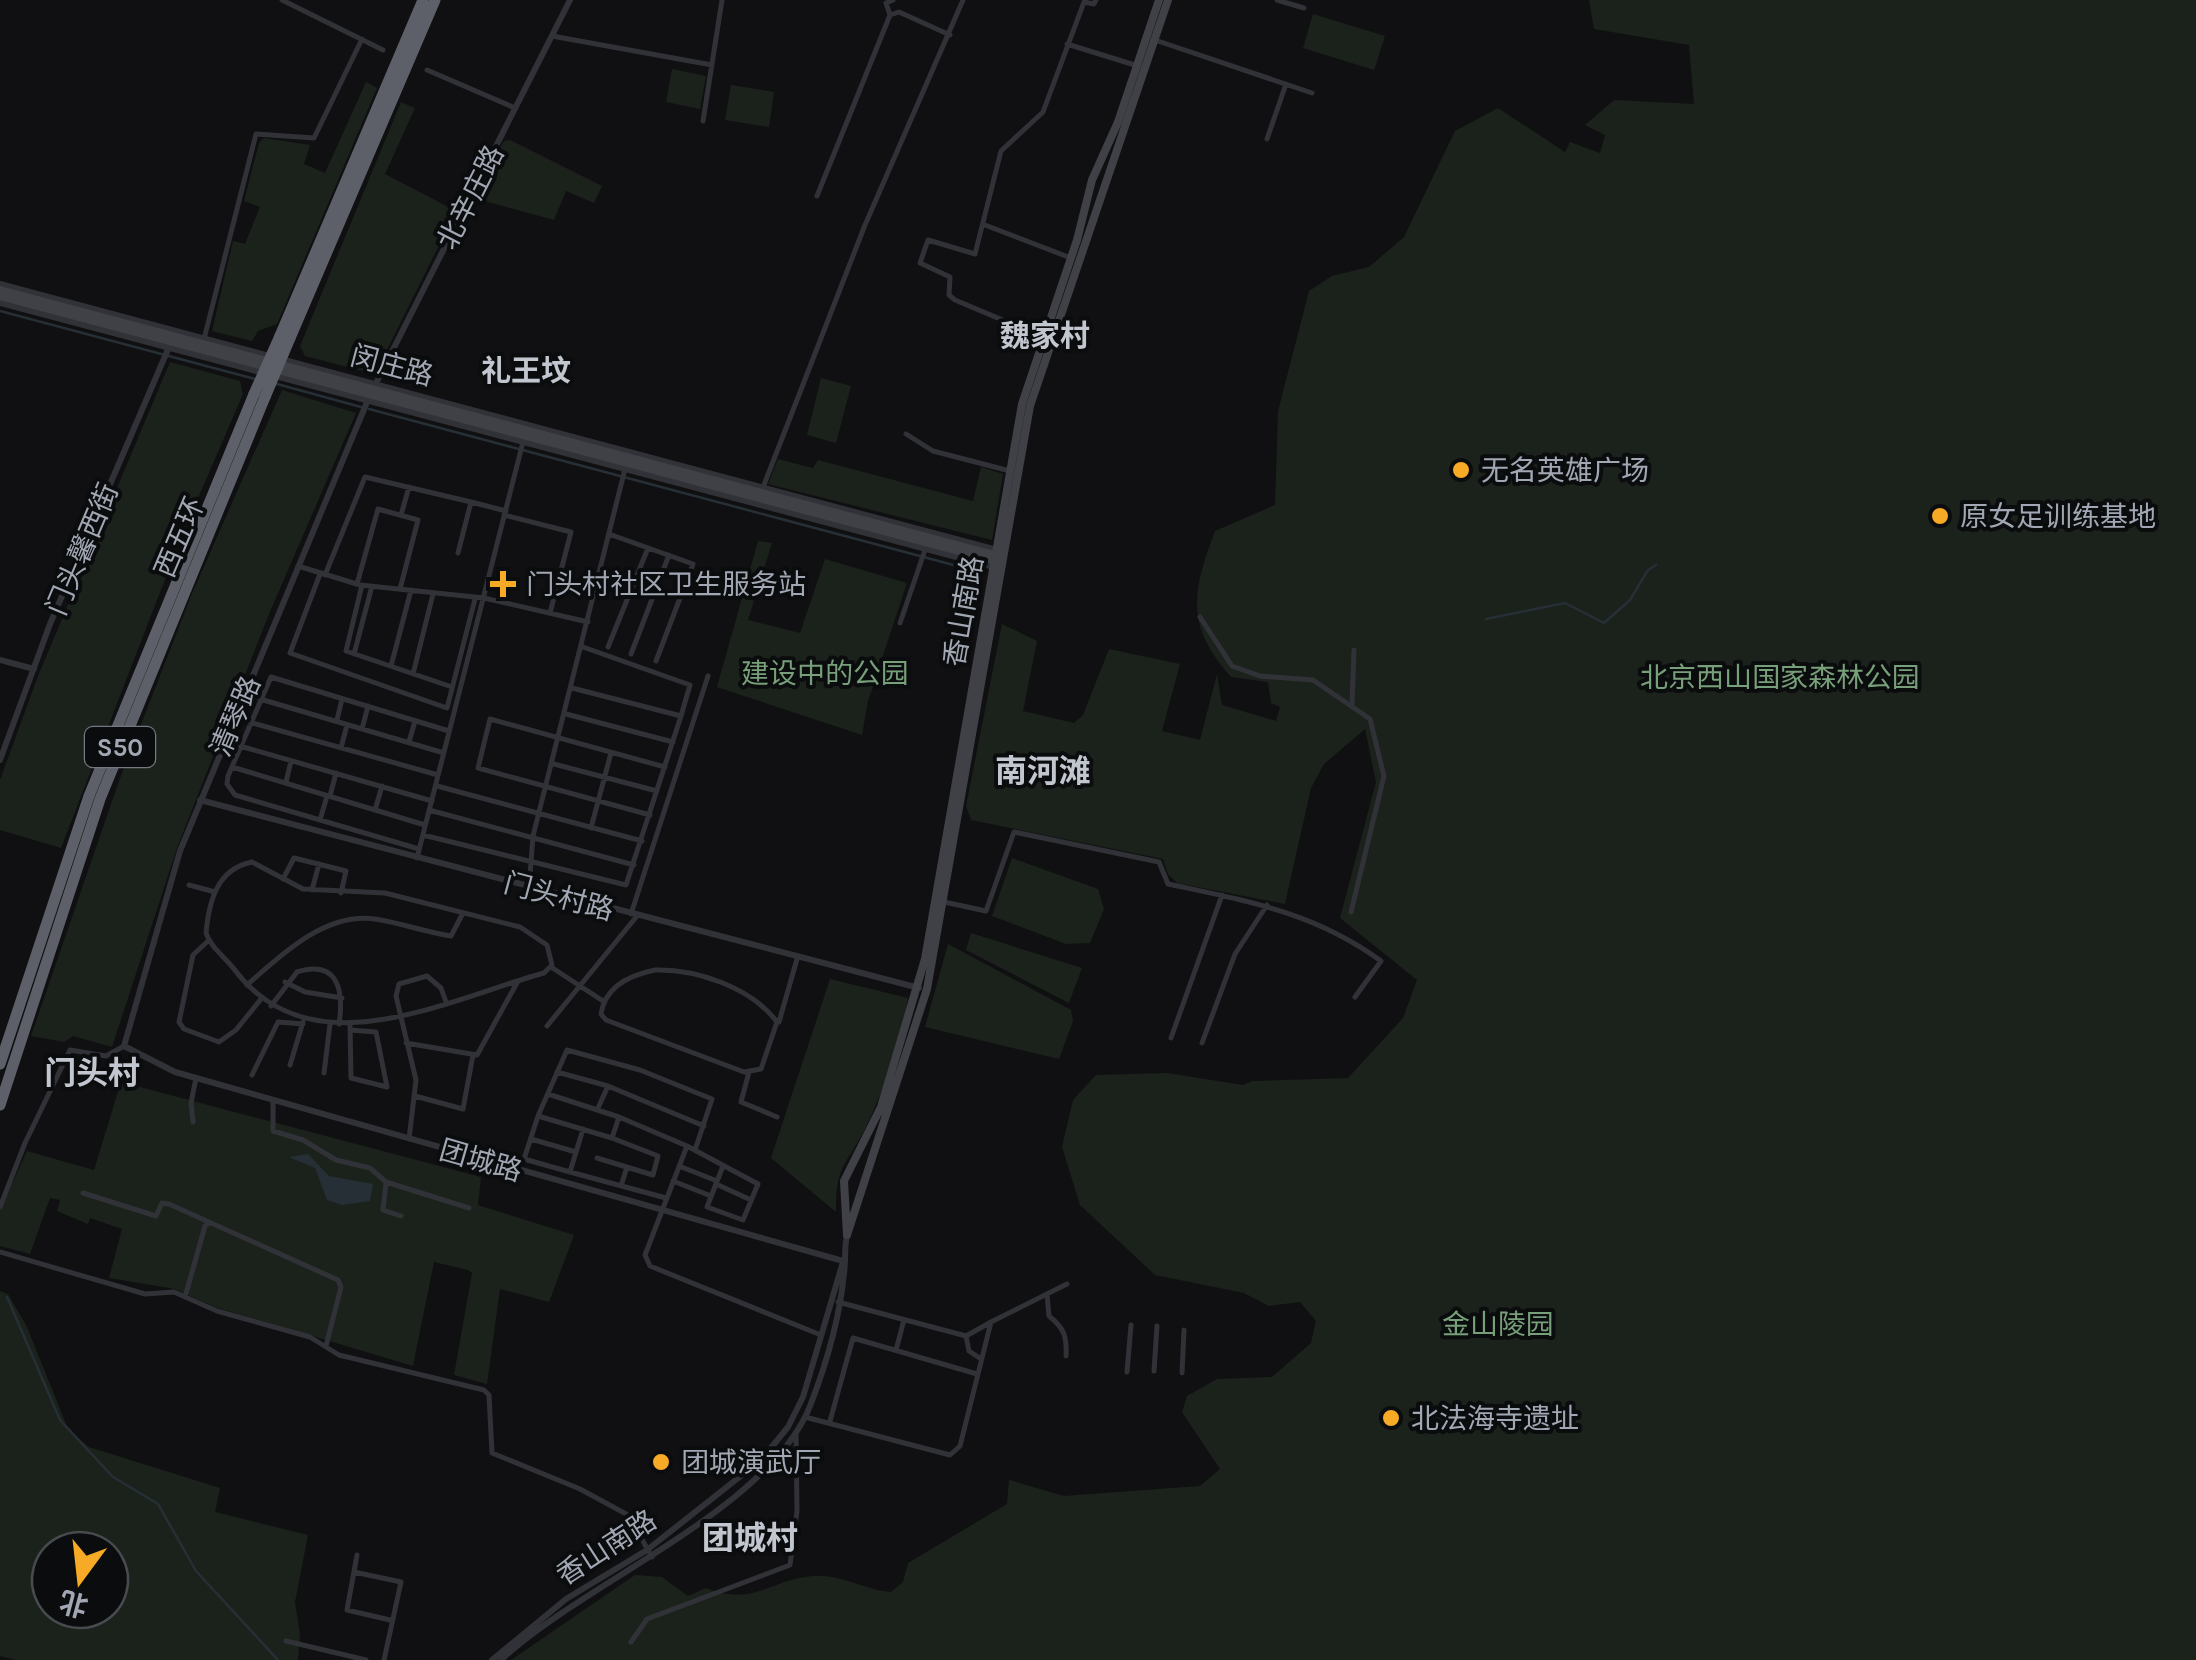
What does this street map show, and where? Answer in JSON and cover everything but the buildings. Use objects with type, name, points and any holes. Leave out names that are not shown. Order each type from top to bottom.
[{"type":"highway","name":"西五环","points":[[0,1064],[96,778],[285,337],[423,0]]},
{"type":"highway","name":"西五环","points":[[285,337],[435,0]]},
{"type":"highway","name":"西五环","points":[[0,1105],[100,799],[260,396]]},
{"type":"main road","name":"香山南路","points":[[847,1235],[844,1181],[881,1107],[919,988],[998,559],[1046,339],[1092,180],[1160,0]]},
{"type":"main road","name":"香山南路","points":[[847,1235],[920,1015],[944,902],[1022,404],[1168,0]]},
{"type":"main road","name":"闵庄路","points":[[0,293],[170,344],[762,490],[998,559]]},
{"type":"main road","name":"闵庄路","points":[[0,293],[926,546],[998,559]]},
{"type":"street","points":[[282,0],[382,50]]},
{"type":"street","name":"北辛庄路","points":[[372,392],[570,0]]},
{"type":"street","points":[[702,121],[722,0]]},
{"type":"street","points":[[817,196],[890,16],[886,3],[894,0],[899,12],[950,34]]},
{"type":"street","points":[[762,490],[864,225],[963,0]]},
{"type":"street","points":[[1046,339],[954,300],[949,295],[950,277],[920,263],[928,240],[975,254],[1001,151],[1044,112],[1084,2],[1094,4],[1096,0]]},
{"type":"street","points":[[1278,0],[1304,8]]},
{"type":"street","points":[[890,16],[899,12]]},
{"type":"street","points":[[552,36],[712,65]]},
{"type":"street","points":[[204,339],[256,134],[314,138],[362,40]]},
{"type":"street","points":[[1155,40],[1312,93]]},
{"type":"street","points":[[1068,44],[1138,66]]},
{"type":"street","points":[[427,70],[515,108]]},
{"type":"street","points":[[1267,139],[1286,84]]},
{"type":"street","points":[[985,224],[1071,258]]},
{"type":"street","name":"闵庄路","points":[[0,293],[204,339],[523,442],[926,546]]},
{"type":"street","name":"门头馨西街","points":[[0,760],[170,344]]},
{"type":"street","name":"清琴路","points":[[124,1046],[163,900],[200,800],[372,392]]},
{"type":"street","points":[[906,434],[933,450],[1010,471]]},
{"type":"street","points":[[450,731],[271,677],[227,784],[234,795],[418,854],[430,810],[438,775],[450,731],[484,598],[523,442]]},
{"type":"street","points":[[534,864],[529,862],[539,814],[625,469]]},
{"type":"street","points":[[475,599],[446,708],[290,652],[365,477],[472,502],[571,532],[550,613]]},
{"type":"street","points":[[401,515],[409,487]]},
{"type":"street","points":[[458,553],[472,502]]},
{"type":"street","points":[[400,589],[418,520],[378,509],[346,651],[452,687]]},
{"type":"street","points":[[610,534],[693,564],[656,661]]},
{"type":"street","points":[[900,622],[926,546]]},
{"type":"street","points":[[608,646],[648,548]]},
{"type":"street","points":[[631,654],[669,555]]},
{"type":"street","points":[[298,566],[359,585],[484,598],[588,622]]},
{"type":"street","points":[[354,654],[372,586]]},
{"type":"street","points":[[391,666],[412,590]]},
{"type":"street","points":[[412,674],[434,593]]},
{"type":"street","points":[[1200,616],[1232,666],[1260,676],[1313,680],[1370,718],[1384,776],[1351,912]]},
{"type":"street","points":[[423,835],[621,886],[629,882],[690,685],[582,646]]},
{"type":"street","points":[[1352,704],[1354,650]]},
{"type":"street","points":[[0,660],[34,669]]},
{"type":"street","points":[[547,1026],[634,915],[708,676]]},
{"type":"street","points":[[572,688],[681,716]]},
{"type":"street","points":[[259,699],[444,752]]},
{"type":"street","points":[[336,721],[342,699]]},
{"type":"street","points":[[362,729],[368,706]]},
{"type":"street","points":[[566,714],[673,742]]},
{"type":"street","points":[[235,718],[438,775]]},
{"type":"street","points":[[650,816],[478,768],[490,720],[665,767]]},
{"type":"street","points":[[409,742],[415,721]]},
{"type":"street","points":[[341,748],[347,725]]},
{"type":"street","points":[[240,746],[432,801]]},
{"type":"street","points":[[591,828],[611,752]]},
{"type":"street","points":[[286,782],[292,762]]},
{"type":"street","points":[[554,764],[657,791]]},
{"type":"street","points":[[232,766],[426,825]]},
{"type":"street","points":[[320,820],[336,774]]},
{"type":"street","points":[[436,785],[642,841]]},
{"type":"street","points":[[376,810],[382,786]]},
{"type":"street","name":"门头村路","points":[[200,800],[919,988]]},
{"type":"street","points":[[430,810],[634,865]]},
{"type":"street","points":[[944,902],[986,911],[1014,832],[1159,862],[1168,884],[1268,905],[1343,934],[1381,961],[1354,997]]},
{"type":"street","points":[[284,879],[294,858],[320,864],[346,871],[340,893]]},
{"type":"street","points":[[304,1022],[270,1006],[208,941],[207,920],[215,892],[223,876],[236,866],[252,862],[312,890],[386,894],[520,926],[547,945],[552,956],[550,967]]},
{"type":"street","points":[[312,890],[320,864]]},
{"type":"street","points":[[529,888],[534,864]]},
{"type":"street","points":[[188,884],[215,892]]},
{"type":"street","points":[[1171,1038],[1222,895]]},
{"type":"street","points":[[1202,1044],[1235,954],[1268,905]]},
{"type":"street","points":[[247,985],[305,937],[336,923],[371,918],[451,936],[463,913]]},
{"type":"street","points":[[208,941],[193,955],[179,1022],[184,1029],[219,1042],[236,1030],[262,998]]},
{"type":"street","points":[[776,1030],[773,1016],[756,1002],[696,974],[673,970],[629,977],[603,1001],[601,1014],[613,1024],[749,1072],[766,1064],[797,959]]},
{"type":"street","points":[[350,1027],[398,1017],[550,967]]},
{"type":"street","points":[[550,967],[603,1001]]},
{"type":"street","points":[[270,1006],[285,982],[304,969],[320,972],[338,982],[342,998],[338,1024]]},
{"type":"street","points":[[409,1139],[416,1096],[396,996],[400,984],[427,976],[436,981],[446,1002]]},
{"type":"street","points":[[416,1096],[463,1109],[473,1054],[484,1046],[518,980]]},
{"type":"street","points":[[285,982],[305,992],[342,998]]},
{"type":"street","points":[[252,1075],[278,1022],[338,1024],[376,1032],[387,1088],[351,1078],[350,1027]]},
{"type":"street","points":[[290,1065],[304,1022]]},
{"type":"street","points":[[324,1073],[330,1024]]},
{"type":"street","points":[[406,1043],[473,1054]]},
{"type":"street","points":[[0,1207],[70,1050],[106,1056],[124,1046]]},
{"type":"street","name":"团城路","points":[[124,1046],[196,1078],[843,1260]]},
{"type":"street","points":[[666,1198],[524,1159],[567,1050],[640,1070],[712,1099],[695,1150]]},
{"type":"street","points":[[557,1072],[608,1086],[704,1126]]},
{"type":"street","points":[[749,1072],[741,1102],[777,1117]]},
{"type":"street","points":[[193,1122],[191,1103],[196,1078]]},
{"type":"street","points":[[598,1108],[608,1086]]},
{"type":"street","points":[[548,1094],[598,1108],[695,1150],[758,1184],[743,1220],[707,1207],[723,1166]]},
{"type":"street","points":[[273,1100],[272,1131],[303,1140],[336,1160],[370,1168],[386,1182],[468,1208]]},
{"type":"street","points":[[538,1116],[658,1156],[653,1175],[597,1158]]},
{"type":"street","points":[[612,1138],[619,1117]]},
{"type":"street","points":[[570,1172],[583,1130]]},
{"type":"street","points":[[530,1138],[576,1152]]},
{"type":"street","points":[[686,1146],[645,1256],[656,1271],[824,1336]]},
{"type":"street","points":[[679,1166],[751,1200]]},
{"type":"street","points":[[622,1186],[627,1167]]},
{"type":"street","points":[[673,1181],[711,1196]]},
{"type":"street","points":[[386,1182],[383,1210],[401,1216]]},
{"type":"street","points":[[83,1194],[156,1216],[162,1202],[338,1280],[341,1286],[326,1346]]},
{"type":"street","points":[[185,1297],[204,1226],[209,1223]]},
{"type":"street","name":"香山南路","points":[[500,1660],[770,1464],[805,1417],[838,1302],[847,1235]]},
{"type":"street","points":[[0,1252],[145,1294],[185,1297],[217,1311],[310,1336],[339,1355],[484,1390],[489,1395],[492,1453],[580,1489],[628,1515],[649,1554]]},
{"type":"street","name":"香山南路","points":[[492,1660],[566,1599],[649,1554],[761,1460],[778,1441],[803,1397],[824,1336],[843,1260]]},
{"type":"street","points":[[838,1302],[966,1336],[1067,1284]]},
{"type":"street","points":[[1048,1294],[1049,1316],[1062,1326],[1067,1339],[1066,1356]]},
{"type":"street","points":[[896,1350],[904,1320]]},
{"type":"street","points":[[805,1417],[950,1455],[960,1446],[991,1322]]},
{"type":"street","points":[[1127,1372],[1131,1325]]},
{"type":"street","points":[[1154,1371],[1157,1326]]},
{"type":"street","points":[[1182,1373],[1184,1330]]},
{"type":"street","points":[[966,1336],[969,1351],[981,1359]]},
{"type":"street","points":[[830,1421],[853,1338],[977,1374]]},
{"type":"street","points":[[631,1642],[647,1619],[790,1564],[797,1511],[796,1432]]},
{"type":"street","points":[[356,1555],[347,1610],[390,1620]]},
{"type":"street","points":[[354,1572],[401,1582],[384,1660]]},
{"type":"street","points":[[286,1641],[366,1660]]},
{"type":"green space","name":"北京西山国家森林公园","points":[[1589,0],[2196,0],[2196,1660],[511,1660],[635,1575],[662,1577],[688,1596],[706,1588],[750,1594],[813,1576],[891,1592],[903,1582],[908,1563],[1007,1504],[1009,1480],[1064,1496],[1200,1486],[1220,1469],[1182,1412],[1187,1396],[1217,1379],[1272,1377],[1311,1343],[1316,1321],[1300,1302],[1269,1306],[1244,1293],[1155,1275],[1080,1205],[1062,1147],[1073,1100],[1096,1075],[1167,1073],[1243,1085],[1252,1081],[1348,1078],[1403,1018],[1417,980],[1340,918],[1376,782],[1365,729],[1324,764],[1311,788],[1285,904],[1177,883],[1168,874],[1163,859],[971,820],[966,806],[1002,624],[1037,641],[1023,711],[1074,723],[1083,715],[1109,649],[1180,664],[1162,731],[1200,740],[1217,674],[1222,705],[1276,721],[1280,707],[1271,703],[1268,682],[1231,677],[1216,658],[1200,624],[1198,591],[1215,531],[1275,505],[1278,411],[1309,291],[1332,276],[1369,267],[1404,237],[1455,131],[1498,108],[1565,152],[1570,142],[1600,153],[1605,135],[1585,125],[1614,100],[1694,104],[1689,45],[1594,29]]},
{"type":"green space","points":[[1313,14],[1385,36],[1374,70],[1303,48]]},
{"type":"green space","points":[[672,69],[706,76],[700,109],[666,102]]},
{"type":"green space","points":[[366,82],[377,88],[277,324],[258,331],[252,341],[212,331],[233,241],[245,244],[260,207],[244,201],[259,143],[264,138],[310,145],[304,164],[325,173]]},
{"type":"green space","points":[[731,85],[774,92],[769,127],[725,120]]},
{"type":"green space","points":[[401,102],[415,108],[385,174],[456,211],[375,374],[305,356],[300,346]]},
{"type":"green space","points":[[510,140],[602,186],[594,203],[566,191],[554,220],[473,198],[504,141]]},
{"type":"green space","points":[[170,362],[240,381],[243,394],[183,533],[61,848],[0,830],[0,780],[38,676]]},
{"type":"green space","points":[[821,378],[851,386],[836,443],[807,435]]},
{"type":"green space","points":[[282,390],[356,413],[269,614],[177,848],[112,1047],[73,1036],[64,1042],[31,1036],[119,781],[191,596]]},
{"type":"green space","points":[[778,459],[813,468],[818,460],[973,501],[981,467],[1003,474],[992,540],[768,484]]},
{"type":"green space","name":"建设中的公园","points":[[758,541],[772,543],[748,620],[800,633],[825,559],[907,583],[868,701],[862,735],[717,687]]},
{"type":"green space","points":[[1012,858],[1098,889],[1104,909],[1090,943],[1066,944],[992,916]]},
{"type":"green space","points":[[971,933],[1082,968],[1069,1003],[966,950]]},
{"type":"green space","points":[[948,944],[1071,1010],[1073,1021],[1059,1059],[925,1027]]},
{"type":"green space","points":[[830,979],[908,998],[886,1079],[840,1174],[836,1212],[771,1158]]},
{"type":"green space","points":[[121,1082],[481,1177],[478,1205],[574,1235],[549,1302],[500,1289],[487,1384],[454,1375],[472,1273],[468,1270],[434,1262],[413,1366],[215,1307],[175,1289],[109,1278],[122,1229],[90,1218],[88,1224],[57,1211],[60,1200],[50,1198],[30,1254],[0,1246],[0,1210],[27,1151],[94,1170]]},
{"type":"green space","points":[[0,1291],[8,1294],[27,1327],[68,1429],[89,1447],[220,1488],[215,1512],[308,1535],[295,1602],[300,1635],[298,1660],[16,1660],[0,1656]]},
{"type":"shaded area","points":[[308,1154],[329,1176],[373,1184],[370,1201],[342,1205],[327,1200],[315,1168],[289,1157]]},
{"type":"waterway","points":[[0,311],[255,379]]},
{"type":"waterway","points":[[277,384],[361,407]]},
{"type":"waterway","points":[[369,409],[976,571]]},
{"type":"waterway","points":[[1486,619],[1565,603],[1604,623],[1630,600],[1648,570],[1656,565]]},
{"type":"waterway","points":[[7,1297],[60,1420],[113,1477],[158,1504],[196,1571],[278,1660]]},
{"type":"place","name":"无名英雄广场","points":[[1461,470]]},
{"type":"place","name":"原女足训练基地","points":[[1940,516]]},
{"type":"place","name":"门头村社区卫生服务站","points":[[503,584]]},
{"type":"place","name":"北法海寺遗址","points":[[1391,1418]]},
{"type":"place","name":"团城演武厅","points":[[661,1462]]},
{"type":"district","name":"魏家村","points":[[1045,336]]},
{"type":"district","name":"礼王坟","points":[[526,371]]},
{"type":"district","name":"南河滩","points":[[1043,771]]},
{"type":"district","name":"门头村","points":[[92,1073]]},
{"type":"district","name":"团城村","points":[[750,1538]]},
{"type":"park label","name":"金山陵园","points":[[1498,1324]]}]
